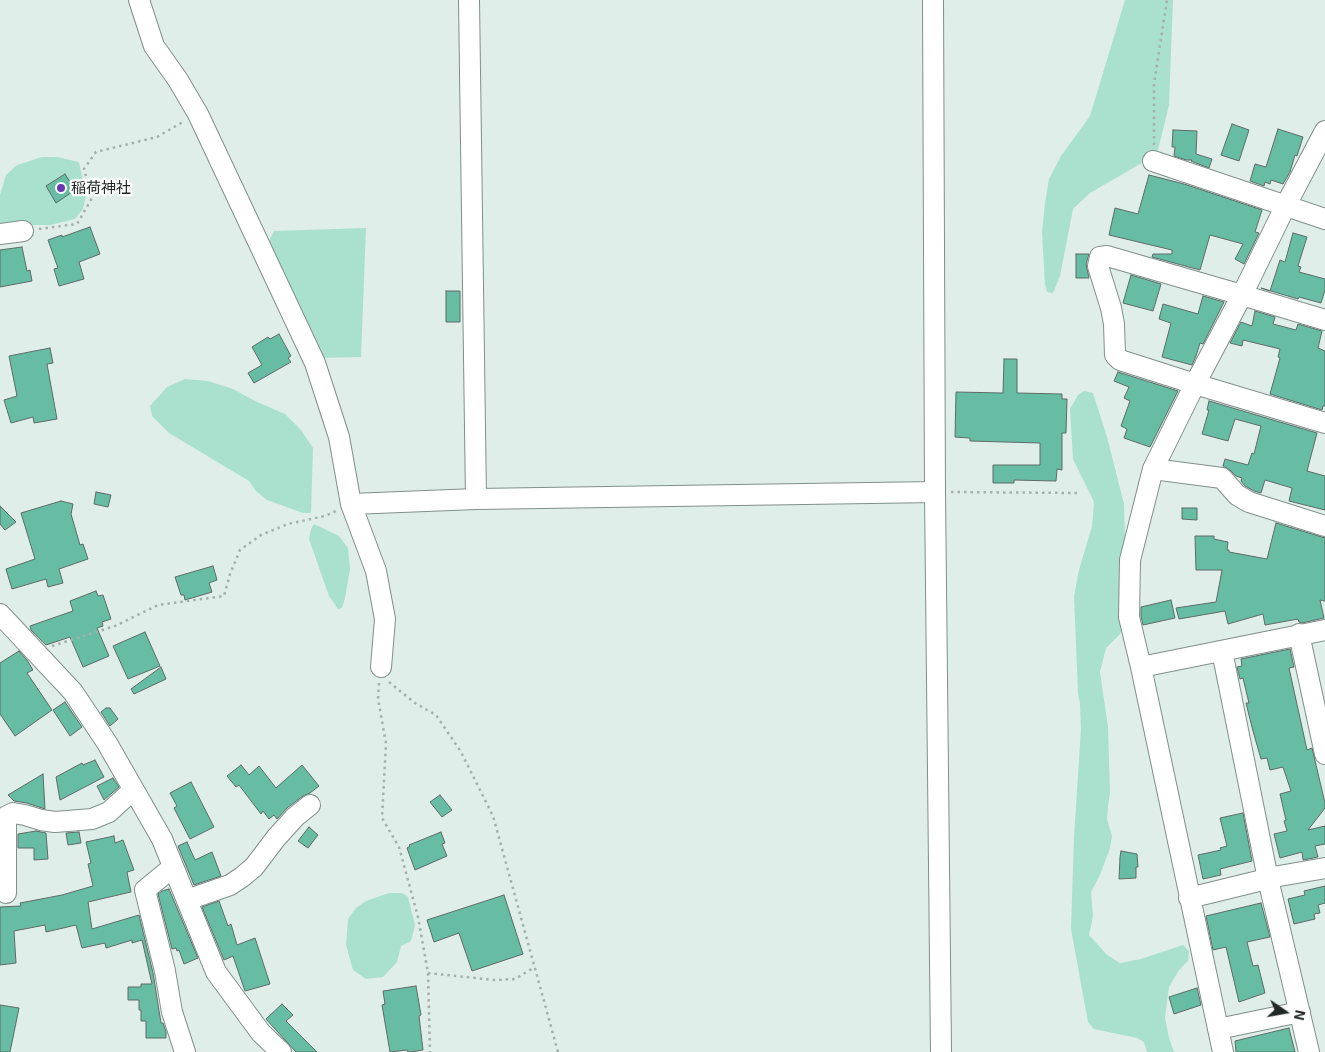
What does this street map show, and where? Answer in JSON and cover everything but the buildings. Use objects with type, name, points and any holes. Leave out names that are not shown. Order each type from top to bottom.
[{"type":"street","points":[[139,0],[154,46],[178,80],[198,114],[316,363],[339,436],[351,504],[376,571],[385,619],[381,667]]},
{"type":"street","points":[[470,0],[476,499]]},
{"type":"street","points":[[933,0],[935,492],[941,1052]]},
{"type":"street","points":[[1223,1052],[1129,617],[1130,560],[1153,469],[1286,205],[1320,152],[1325,131]]},
{"type":"street","points":[[1153,160],[1325,219]]},
{"type":"street","points":[[0,234],[23,232]]},
{"type":"street","points":[[1325,320],[1107,256],[1100,257],[1098,266],[1114,324],[1115,355],[1120,360],[1325,423]]},
{"type":"street","points":[[1153,469],[1222,478],[1236,495],[1249,502],[1325,526]]},
{"type":"street","points":[[351,504],[476,499],[935,492]]},
{"type":"street","points":[[0,614],[73,692],[107,742],[162,839],[216,972],[261,1033],[281,1052]]},
{"type":"street","points":[[1141,667],[1325,630]]},
{"type":"street","points":[[1299,634],[1325,754]]},
{"type":"street","points":[[1222,651],[1268,879],[1309,1052]]},
{"type":"street","points":[[6,893],[6,823],[8,816],[13,813],[55,822],[92,819],[109,812],[133,790]]},
{"type":"street","points":[[187,900],[230,885],[242,877],[254,867],[295,817],[310,805]]},
{"type":"street","points":[[173,867],[145,890],[165,971],[172,1012],[185,1052]]},
{"type":"street","points":[[1190,898],[1268,879],[1325,868]]},
{"type":"street","points":[[1218,1029],[1300,1012]]},
{"type":"path","points":[[1153,160],[1154,84],[1167,0]]},
{"type":"path","points":[[23,232],[77,224],[92,198],[84,169],[96,152],[157,137],[198,114]]},
{"type":"path","points":[[935,492],[1077,493]]},
{"type":"path","points":[[34,651],[115,626],[158,605],[224,596],[230,574],[240,550],[261,535],[288,524],[325,516],[351,504]]},
{"type":"path","points":[[381,667],[389,682],[415,703],[436,715],[461,752],[493,816],[558,1052]]},
{"type":"path","points":[[381,667],[378,699],[386,743],[382,818],[399,847],[418,917],[428,973],[430,1052]]},
{"type":"path","points":[[428,973],[494,980],[515,979],[535,967]]},
{"type":"green space","points":[[1125,0],[1173,0],[1169,105],[1158,150],[1140,164],[1090,193],[1073,209],[1060,276],[1053,293],[1047,292],[1042,232],[1049,179],[1061,156],[1090,116]]},
{"type":"green space","points":[[42,157],[57,157],[79,162],[86,195],[83,209],[75,219],[50,225],[7,225],[0,223],[0,195],[6,175],[17,165]]},
{"type":"green space","points":[[366,228],[361,357],[319,358],[269,241],[274,231]]},
{"type":"green space","points":[[185,379],[208,381],[233,389],[285,414],[301,430],[313,448],[311,513],[303,513],[267,500],[256,491],[249,481],[169,433],[152,416],[150,406],[167,387]]},
{"type":"green space","points":[[1084,391],[1093,393],[1107,437],[1124,504],[1125,542],[1119,597],[1124,623],[1120,634],[1106,648],[1100,672],[1108,727],[1110,793],[1107,819],[1112,836],[1110,848],[1100,875],[1091,892],[1093,916],[1089,935],[1107,955],[1120,963],[1141,959],[1183,945],[1189,951],[1188,961],[1179,970],[1169,987],[1165,1018],[1174,1052],[1147,1052],[1144,1042],[1137,1038],[1094,1029],[1088,1022],[1071,929],[1074,838],[1081,729],[1074,596],[1079,570],[1092,526],[1094,502],[1073,459],[1070,409],[1078,395]]},
{"type":"green space","points":[[314,524],[339,536],[348,548],[350,569],[342,608],[338,609],[329,596],[309,539]]},
{"type":"green space","points":[[389,893],[402,893],[408,897],[415,925],[411,941],[401,946],[397,962],[383,977],[366,979],[353,970],[346,945],[348,919],[356,908],[366,901]]},
{"type":"place","name":"稲荷神社","points":[[61,188]]}]
